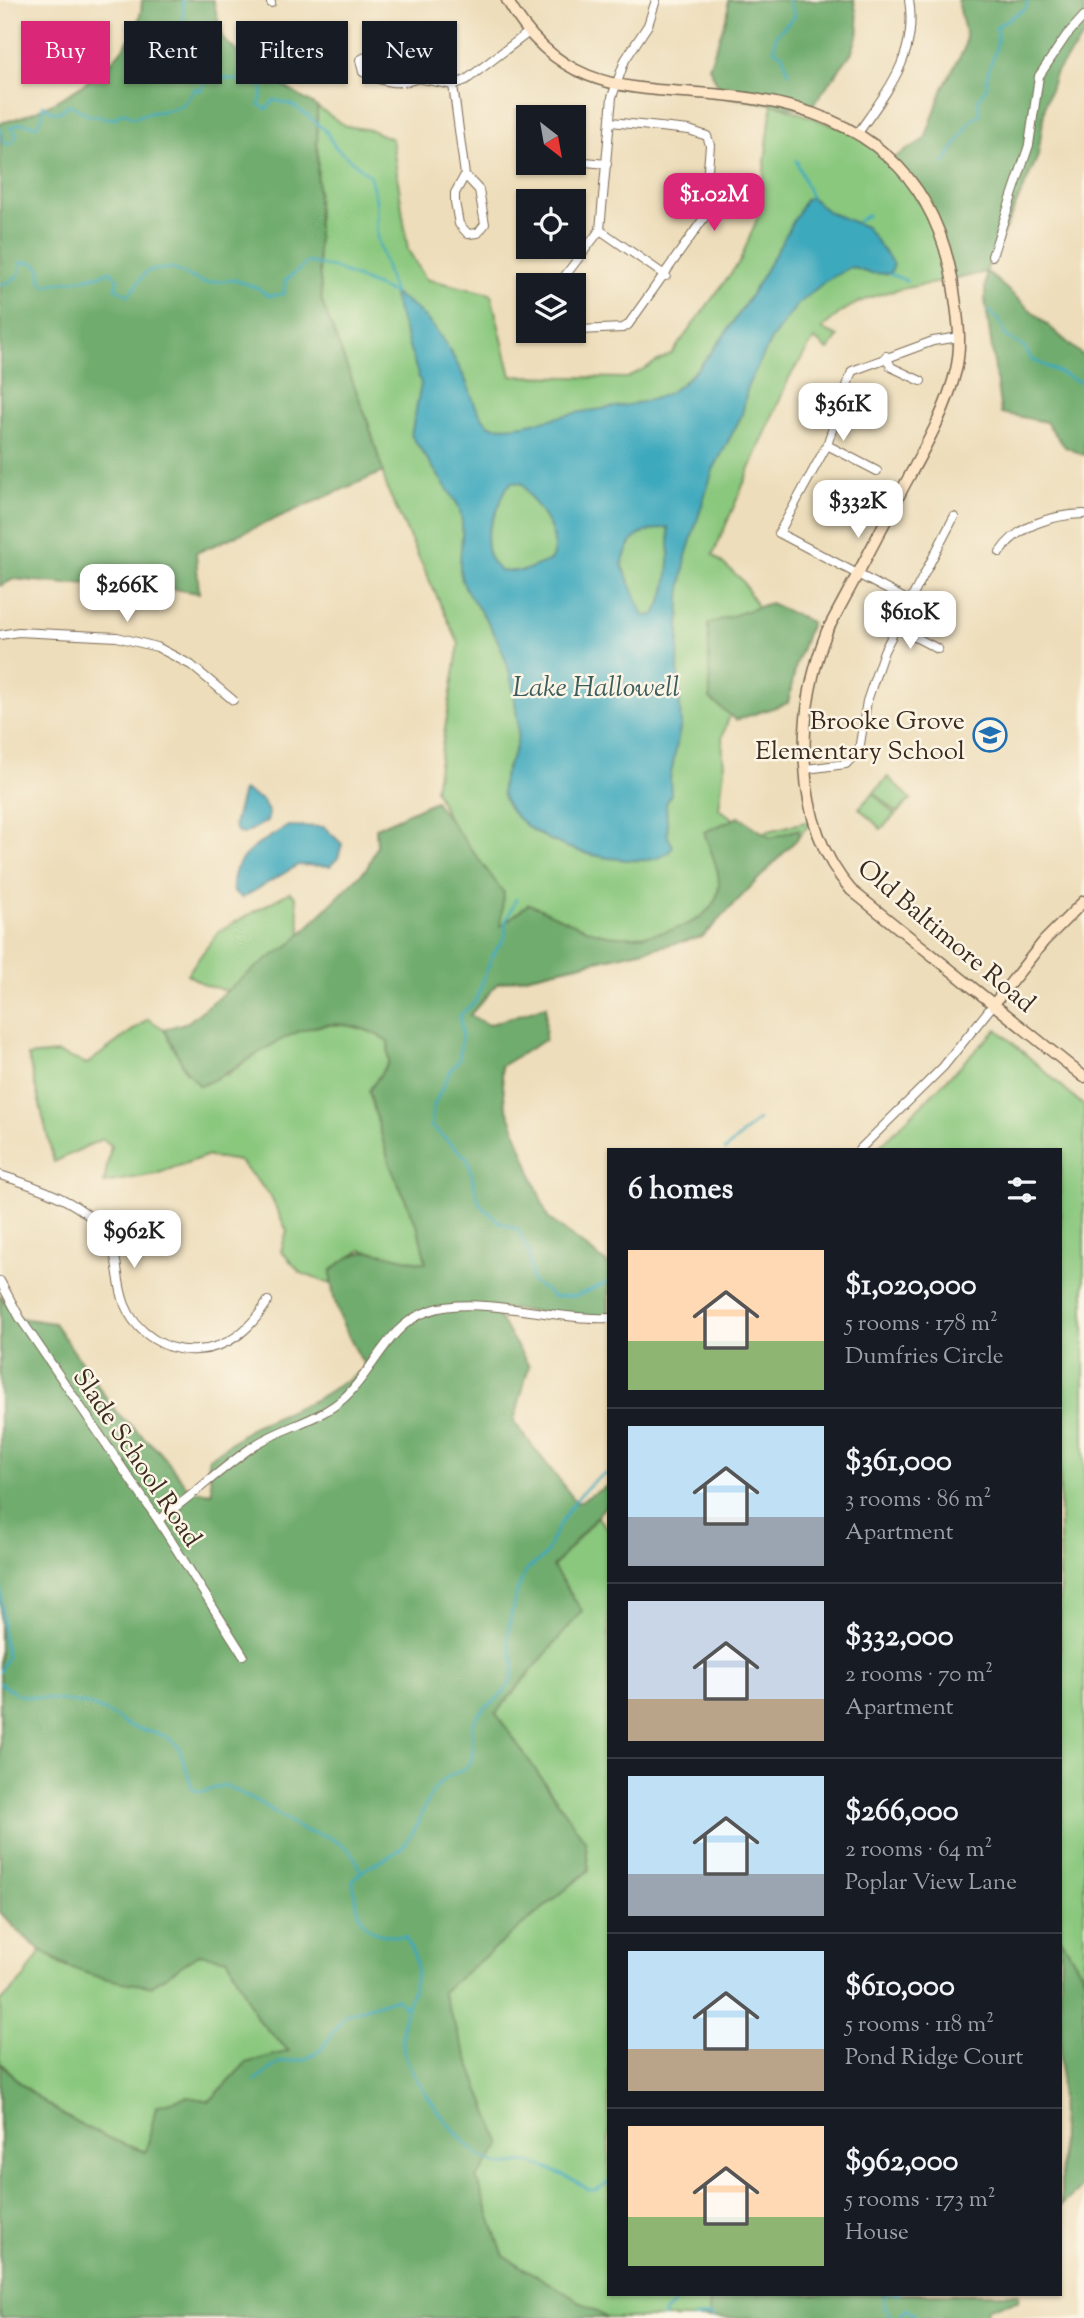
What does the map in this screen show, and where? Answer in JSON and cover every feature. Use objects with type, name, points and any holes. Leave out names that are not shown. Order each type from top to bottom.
[{"type":"street","name":"Old Baltimore Road","points":[[507,0],[529,32],[549,52],[579,72],[617,86],[748,98],[791,106],[827,117],[858,133],[892,159],[924,200],[951,270],[960,337],[958,362],[948,398],[827,631],[817,659],[807,709],[806,769],[813,815],[835,871],[851,890],[1084,1077]]},
{"type":"street","points":[[567,273],[600,230],[612,97],[625,60],[648,25],[656,0]]},
{"type":"street","points":[[858,133],[892,84],[909,46],[912,30],[909,0]]},
{"type":"street","points":[[992,256],[1029,145],[1039,76],[1066,36],[1084,16]]},
{"type":"street","points":[[448,84],[453,85],[482,70],[529,32]]},
{"type":"street","points":[[374,54],[408,64],[418,78],[398,84],[373,77],[363,72],[360,60],[374,54]]},
{"type":"street","points":[[453,85],[464,175],[456,193],[459,224],[468,234],[478,233],[485,224],[479,190],[464,175]]},
{"type":"street","points":[[586,329],[623,327],[636,317],[704,218],[710,145],[701,132],[611,122]]},
{"type":"street","points":[[586,162],[607,164]]},
{"type":"street","points":[[600,230],[666,276]]},
{"type":"street","points":[[909,601],[779,533],[827,445],[852,371],[886,356],[933,341],[960,337]]},
{"type":"street","points":[[886,356],[891,366],[921,381]]},
{"type":"street","points":[[827,445],[877,471]]},
{"type":"street","points":[[1000,552],[1010,538],[1023,530],[1056,517],[1084,514]]},
{"type":"street","points":[[806,769],[829,768],[854,759],[859,750],[874,680],[896,627],[954,517]]},
{"type":"street","points":[[896,627],[938,649]]},
{"type":"street","points":[[0,635],[18,632],[70,634],[117,637],[146,644],[191,665],[233,700]]},
{"type":"street","points":[[861,1148],[943,1067],[1044,941],[1084,901]]},
{"type":"street","points":[[0,1175],[65,1202],[92,1219],[115,1252],[125,1305],[141,1327],[156,1341],[186,1351],[207,1350],[226,1344],[249,1327],[268,1301]]},
{"type":"street","name":"Slade School Road","points":[[0,1281],[20,1318],[158,1520],[243,1655]]},
{"type":"street","points":[[158,1520],[255,1445],[324,1412],[345,1397],[391,1337],[411,1319],[430,1310],[493,1308],[553,1316],[607,1318]]},
{"type":"green space","points":[[142,0],[213,0],[218,21],[138,21]]},
{"type":"green space","points":[[728,0],[854,0],[859,30],[852,52],[809,110],[723,96],[709,67],[728,13]]},
{"type":"green space","points":[[958,0],[1084,0],[1084,36],[1055,74],[1045,106],[1038,156],[986,271],[1084,357],[1084,455],[1065,447],[1046,422],[1001,413],[985,299],[986,272],[953,280],[938,231],[892,159],[925,139],[943,88],[964,49],[966,37]]},
{"type":"green space","points":[[222,35],[236,50],[236,84],[281,84],[317,107],[318,254],[322,302],[368,422],[383,472],[196,553],[199,593],[127,582],[66,584],[14,579],[0,586],[0,123],[43,108],[84,84],[110,84],[110,62],[124,46],[124,84],[222,84]]},
{"type":"green space","points":[[772,103],[863,136],[924,200],[953,280],[899,289],[866,299],[835,317],[822,329],[838,337],[828,350],[814,339],[789,378],[713,555],[742,580],[763,617],[722,738],[724,769],[719,809],[756,834],[814,820],[702,937],[498,983],[450,822],[435,789],[459,644],[388,491],[368,422],[322,302],[318,254],[317,107],[346,126],[371,130],[392,139],[408,250],[426,279],[491,294],[511,376],[627,378],[672,353],[740,261],[759,214]]},
{"type":"green space","points":[[770,603],[811,622],[796,665],[788,703],[736,720],[710,699],[708,624]]},
{"type":"green space","points":[[888,777],[911,799],[897,813],[874,792]]},
{"type":"green space","points":[[873,793],[895,815],[881,829],[859,808]]},
{"type":"green space","points":[[435,801],[504,893],[500,926],[529,904],[581,927],[614,936],[672,930],[705,913],[715,900],[719,878],[704,832],[739,817],[771,838],[799,829],[798,838],[702,937],[498,983],[470,1015],[488,1025],[546,1006],[545,1040],[501,1066],[505,1103],[548,1218],[607,1263],[607,1318],[493,1308],[529,1366],[514,1422],[577,1503],[607,1486],[607,1504],[553,1567],[582,1611],[496,1713],[585,1841],[589,1870],[442,1992],[501,2145],[476,2178],[504,2256],[607,2318],[0,2318],[0,2062],[31,2092],[67,2117],[106,2137],[146,2152],[156,2106],[187,2097],[210,2101],[246,2063],[289,2051],[258,2020],[228,1959],[199,1954],[151,1986],[106,1979],[68,1966],[50,1956],[34,1945],[0,1912],[0,1295],[20,1318],[54,1323],[117,1413],[160,1452],[190,1490],[212,1493],[208,1459],[254,1426],[315,1400],[366,1368],[337,1309],[331,1271],[355,1255],[366,1252],[426,1263],[418,1228],[390,1165],[369,1091],[389,1062],[388,1041],[360,1028],[335,1024],[312,1027],[289,1036],[200,1086],[186,1071],[164,1029],[188,1022],[255,968],[292,943],[367,868],[377,846],[376,828]]},
{"type":"green space","points":[[290,892],[296,898],[301,933],[292,943],[228,991],[205,985],[187,974],[219,931]]},
{"type":"green space","points":[[148,1019],[164,1029],[186,1071],[227,1075],[284,1038],[324,1025],[344,1025],[366,1030],[388,1041],[389,1062],[369,1091],[390,1165],[418,1228],[426,1263],[361,1250],[331,1271],[331,1284],[301,1273],[281,1251],[287,1231],[270,1195],[239,1161],[206,1156],[156,1174],[104,1183],[111,1145],[102,1139],[54,1162],[28,1056],[58,1053],[87,1064]]},
{"type":"green space","points":[[997,1029],[1084,1106],[1084,1977],[1062,1939],[1062,1148],[878,1148]]},
{"type":"green space","points":[[597,1517],[607,1528],[607,2296],[709,2296],[709,2318],[607,2318],[504,2257],[476,2178],[442,1992],[589,1870],[585,1841],[495,1713],[553,1567]]},
{"type":"green space","points":[[1062,1939],[1084,1977],[1084,2185],[1062,2205]]},
{"type":"green space","points":[[42,1949],[61,1965],[151,1986],[199,1954],[228,1959],[258,2020],[290,2052],[246,2063],[210,2101],[187,2097],[147,2152],[106,2137],[49,2105],[15,2078],[0,2062],[0,2003],[24,1978]]},
{"type":"green space","points":[[709,2296],[1019,2296],[1018,2301],[988,2308],[986,2318],[709,2318]]},
{"type":"water","name":"Lake Hallowell","points":[[811,197],[828,212],[866,227],[894,265],[890,274],[869,273],[851,267],[824,282],[797,305],[771,340],[748,385],[742,415],[713,470],[686,556],[680,596],[678,672],[681,724],[670,779],[671,794],[666,804],[668,837],[673,846],[661,857],[644,860],[609,858],[580,852],[536,832],[513,813],[502,794],[503,780],[518,737],[513,687],[494,634],[463,583],[460,565],[462,526],[458,505],[411,435],[421,384],[392,293],[415,308],[434,328],[456,362],[478,410],[492,426],[524,425],[637,403],[670,392],[688,378],[707,357],[745,304],[805,200]],"holes":[[[512,482],[523,484],[546,520],[554,539],[554,549],[551,560],[523,571],[500,571],[489,556],[486,541],[504,492]],[[668,527],[669,560],[666,585],[654,615],[644,616],[622,565],[632,541],[642,533]]]},
{"type":"water","points":[[243,790],[263,801],[269,814],[267,821],[244,834],[238,833],[234,825]]},
{"type":"water","points":[[288,826],[324,827],[342,844],[338,858],[330,866],[298,865],[242,898],[233,891],[233,879],[242,859],[249,851]]},
{"type":"waterway","points":[[183,0],[183,21],[191,26],[189,43],[199,69],[236,80],[259,79],[263,91],[259,105],[267,109],[274,100],[292,105],[325,130],[335,147],[370,176],[376,200],[377,238],[394,294]]},
{"type":"waterway","points":[[788,0],[795,16],[776,35],[774,50],[782,54],[789,73]]},
{"type":"waterway","points":[[944,164],[971,121],[980,114],[978,100],[987,87],[988,72],[997,44],[996,27],[1026,8],[1028,0]]},
{"type":"waterway","points":[[0,127],[4,144],[12,143],[17,134],[10,128],[22,123],[37,126],[43,115],[43,105],[53,112],[60,112],[69,104],[88,115],[114,119],[123,112],[134,118],[176,108],[188,98],[194,88],[200,91],[205,84]]},
{"type":"waterway","points":[[796,160],[811,197]]},
{"type":"waterway","points":[[858,221],[868,215]]},
{"type":"waterway","points":[[0,284],[6,284],[19,275],[21,262],[34,263],[42,270],[40,280],[45,286],[95,277],[111,271],[118,280],[115,288],[129,295],[147,271],[171,268],[204,283],[235,280],[258,288],[268,296],[284,294],[285,281],[308,262],[334,268],[393,293]]},
{"type":"waterway","points":[[890,274],[907,281]]},
{"type":"waterway","points":[[989,311],[1000,322],[1006,336],[1025,348],[1031,359],[1084,384]]},
{"type":"waterway","points":[[516,899],[506,921],[505,937],[492,956],[475,1002],[460,1015],[462,1036],[459,1060],[450,1071],[433,1108],[431,1126],[468,1159],[479,1203],[498,1221],[518,1230],[529,1253],[532,1281],[554,1297],[576,1296],[607,1283]]},
{"type":"waterway","points":[[727,1148],[758,1120]]},
{"type":"waterway","points":[[607,1474],[583,1491],[556,1531],[546,1554],[523,1578],[515,1599],[508,1635],[514,1663],[513,1674],[506,1689],[473,1723],[473,1753],[469,1764],[442,1781],[435,1789],[407,1842],[388,1857],[364,1870],[353,1881],[357,1906],[365,1924],[379,1934],[405,1936],[414,1955],[415,1982],[403,2027],[404,2051],[417,2080],[456,2133],[485,2159],[498,2164],[536,2165],[569,2178],[588,2190],[596,2190],[607,2183]]},
{"type":"waterway","points":[[0,1564],[3,1636],[7,1656],[0,1672]]},
{"type":"waterway","points":[[0,1683],[18,1695],[86,1704],[107,1712],[129,1726],[166,1736],[179,1747],[193,1790],[203,1792],[224,1785],[261,1803],[304,1831],[327,1836],[347,1848],[356,1858],[360,1871]]},
{"type":"waterway","points":[[254,2081],[280,2062],[304,2060],[322,2049],[345,2015],[396,1998],[405,2007]]},
{"type":"waterway","points":[[663,2318],[665,2312],[683,2296]]},
{"type":"waterway","points":[[884,2296],[884,2308],[892,2318]]},
{"type":"waterway","points":[[898,2318],[907,2309],[917,2318]]},
{"type":"waterway","points":[[693,2318],[711,2315],[714,2318]]},
{"type":"place","name":"Brooke Grove Elementary School","points":[[990,735]]}]
